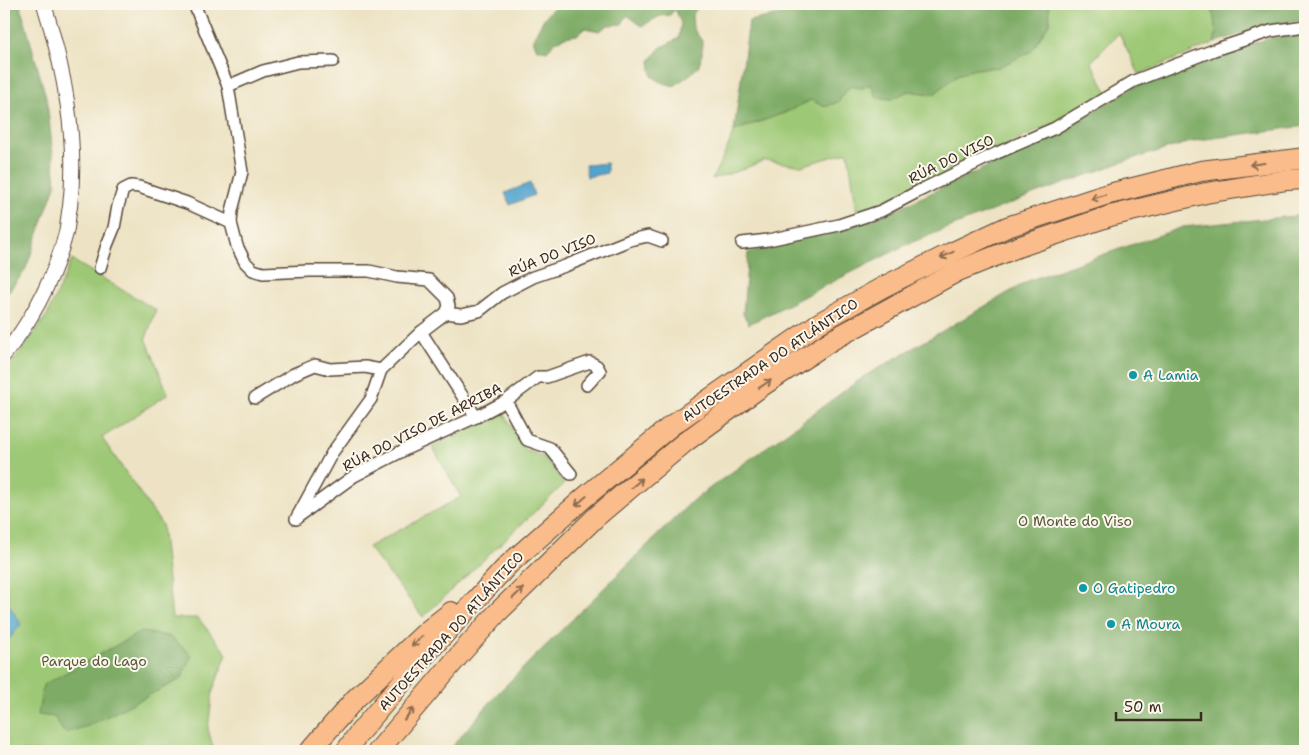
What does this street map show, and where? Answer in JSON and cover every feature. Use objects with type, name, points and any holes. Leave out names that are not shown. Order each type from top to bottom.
[{"type":"highway","name":"AUTOESTRADA DO ATLÁNTICO","points":[[346,751],[358,734],[425,655],[508,565],[585,497],[672,425],[819,323],[883,286],[1007,227],[1105,195],[1201,172],[1305,158]]},
{"type":"highway","name":"AUTOESTRADA DO ATLÁNTICO","points":[[378,751],[498,612],[597,516],[685,442],[762,386],[832,340],[958,271],[1018,247],[1110,216],[1196,196],[1287,180],[1305,179]]},
{"type":"highway","points":[[310,751],[355,699],[428,631],[508,565]]},
{"type":"street","points":[[4,355],[20,335],[50,279],[66,232],[72,183],[71,134],[66,95],[44,4]]},
{"type":"street","points":[[194,4],[228,86],[242,172],[232,211],[231,223],[237,246],[244,262],[253,270],[263,273],[369,270],[397,277],[429,280],[447,298],[449,306],[446,313],[421,332],[381,370],[366,367],[330,368],[315,365],[294,374],[255,398]]},
{"type":"street","name":"RÚA DO VISO","points":[[742,243],[768,240],[839,225],[881,211],[919,191],[1055,128],[1134,81],[1210,51],[1271,31],[1305,26]]},
{"type":"street","points":[[228,86],[264,71],[298,62],[333,60]]},
{"type":"street","points":[[100,268],[114,228],[123,190],[131,186],[187,202],[231,223]]},
{"type":"street","name":"RÚA DO VISO","points":[[446,313],[461,314],[478,311],[502,293],[533,277],[630,240],[648,236],[662,241]]},
{"type":"street","points":[[421,332],[476,418]]},
{"type":"street","name":"RÚA DO VISO DE ARRIBA","points":[[381,370],[370,400],[332,453],[296,519],[354,476],[476,418],[506,401],[538,377],[547,377],[590,362],[597,366],[600,371],[587,385]]},
{"type":"street","points":[[506,401],[528,440],[550,448],[571,474]]},
{"type":"green space","points":[[4,4],[20,4],[47,101],[56,183],[25,271],[4,297]]},
{"type":"green space","points":[[559,4],[698,4],[692,15],[693,28],[702,41],[702,54],[699,66],[674,86],[661,82],[652,76],[650,61],[660,48],[679,38],[681,23],[675,9],[670,15],[660,16],[642,26],[627,15],[622,24],[608,25],[599,31],[585,28],[577,35],[565,37],[555,42],[547,51],[537,49],[533,40],[538,29],[546,15]]},
{"type":"green space","points":[[834,4],[1049,4],[1050,22],[1032,51],[999,67],[975,69],[957,75],[934,94],[908,91],[892,99],[877,98],[871,84],[862,88],[850,86],[838,102],[825,107],[811,100],[784,113],[734,131],[749,21]]},
{"type":"green space","points":[[1049,4],[1212,4],[1216,34],[1214,43],[1139,74],[1119,33],[1091,62],[1108,93],[1056,122],[871,209],[857,212],[848,152],[801,166],[765,160],[712,179],[734,131],[784,113],[811,100],[838,102],[850,86],[862,88],[871,84],[892,99],[908,91],[934,94],[957,75],[975,69],[999,67],[1050,22]]},
{"type":"green space","points":[[1212,4],[1305,4],[1305,20],[1264,26],[1214,43],[1216,34]]},
{"type":"green space","points":[[1305,35],[1305,126],[1198,140],[1128,160],[910,243],[749,324],[743,314],[748,253],[873,220],[1055,135],[1134,87],[1216,55],[1271,38]]},
{"type":"green space","name":"O Monte do Viso","points":[[1305,215],[1305,751],[448,751],[500,691],[692,501],[865,376],[1030,280],[1183,227]]},
{"type":"green space","name":"Parque do Lago","points":[[72,260],[156,310],[146,338],[168,394],[102,438],[162,525],[172,618],[198,618],[227,654],[213,690],[208,729],[214,751],[4,751],[4,372],[47,315]]},
{"type":"green space","points":[[504,413],[525,450],[546,458],[564,484],[423,617],[368,547],[461,497],[432,446]]},
{"type":"green space","points":[[141,632],[169,636],[192,655],[181,679],[88,726],[65,733],[54,717],[38,715],[43,685]]},
{"type":"water","points":[[607,163],[607,173],[587,177],[585,165]]},
{"type":"water","points":[[530,183],[534,195],[510,205],[505,193]]},
{"type":"water","points":[[4,597],[21,624],[10,638],[4,642]]},
{"type":"place","name":"A Lamia","points":[[1133,375]]},
{"type":"place","name":"O Gatipedro","points":[[1083,588]]},
{"type":"place","name":"A Moura","points":[[1111,624]]}]
